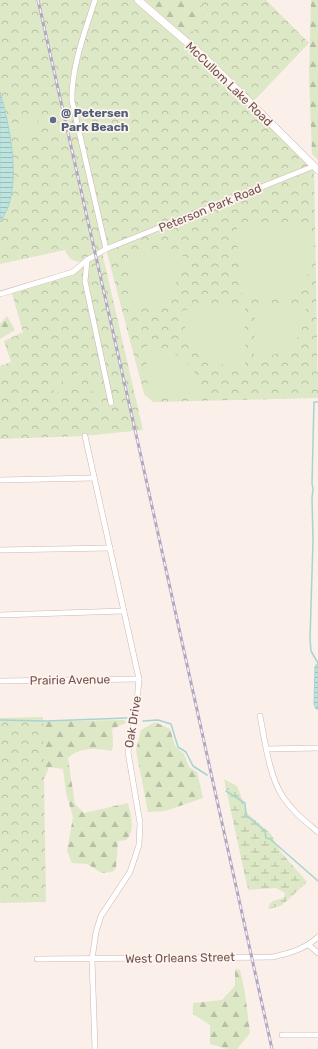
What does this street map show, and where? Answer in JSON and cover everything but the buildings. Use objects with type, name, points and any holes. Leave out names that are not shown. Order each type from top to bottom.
[{"type":"street","points":[[95,0],[81,45],[72,89],[72,101],[106,249]]},
{"type":"street","name":"McCullom Lake Road","points":[[138,0],[203,56],[316,168]]},
{"type":"street","name":"Peterson Park Road","points":[[0,294],[73,272],[87,260],[106,249],[316,168]]},
{"type":"street","points":[[87,260],[85,281],[111,403]]},
{"type":"street","name":"Oak Drive","points":[[85,436],[140,679],[136,712],[128,752],[140,823],[139,846],[130,872],[101,916],[96,932],[92,959],[95,1049]]},
{"type":"street","points":[[0,480],[94,478]]},
{"type":"street","points":[[0,550],[110,548]]},
{"type":"street","points":[[0,615],[124,612]]},
{"type":"street","name":"Prairie Avenue","points":[[0,681],[140,679]]},
{"type":"street","points":[[260,716],[276,782],[282,796],[295,812],[318,832]]},
{"type":"street","points":[[267,749],[318,748]]},
{"type":"street","name":"West Orleans Street","points":[[37,960],[273,957],[295,952],[309,945],[318,937]]},
{"type":"street","points":[[309,945],[318,953]]},
{"type":"street","points":[[282,1035],[318,1035]]},
{"type":"green space","points":[[0,0],[138,0],[185,40],[208,15],[196,0],[266,0],[309,43],[251,104],[314,166],[318,398],[153,402],[144,394],[106,249],[102,252],[143,430],[85,436],[0,439],[0,366],[11,362],[4,341],[23,332],[11,290],[73,272],[86,261],[79,262],[73,260],[68,256],[65,250],[0,264],[0,222],[6,214],[11,198],[12,156],[5,111],[0,92]]},
{"type":"green space","points":[[145,0],[196,0],[208,15],[187,38]]},
{"type":"green space","points":[[311,0],[318,0],[318,160],[312,154],[309,77]]},
{"type":"green space","points":[[37,119],[40,135],[32,137],[28,121]]},
{"type":"green space","points":[[27,122],[30,137],[22,139],[19,124]]},
{"type":"green space","points":[[308,223],[314,248],[312,268],[297,291],[278,300],[241,293],[236,230],[239,226]]},
{"type":"green space","points":[[181,251],[184,261],[175,285],[158,305],[132,306],[131,261],[137,255]]},
{"type":"green space","points":[[243,306],[245,308],[245,368],[236,368],[219,364],[204,355],[191,342],[185,328],[182,310]]},
{"type":"green space","points":[[257,306],[306,308],[305,320],[299,336],[285,350],[268,357],[254,357],[255,308]]},
{"type":"green space","points":[[7,316],[15,330],[0,339],[0,324]]},
{"type":"green space","points":[[146,346],[172,351],[191,367],[200,380],[201,398],[153,399],[148,395]]},
{"type":"green space","points":[[81,373],[82,389],[75,390],[73,374]]},
{"type":"green space","points":[[70,374],[72,391],[64,391],[62,375]]},
{"type":"green space","points":[[60,375],[61,392],[54,393],[52,376]]},
{"type":"green space","points":[[99,378],[101,393],[93,394],[91,379]]},
{"type":"green space","points":[[43,717],[46,902],[0,903],[0,718]]},
{"type":"green space","points":[[124,720],[126,723],[112,729],[112,751],[89,749],[72,754],[68,758],[75,804],[84,813],[128,803],[132,822],[131,832],[126,840],[118,841],[116,868],[112,872],[102,873],[87,864],[72,863],[67,851],[73,817],[66,793],[63,769],[49,767],[42,785],[15,722]]},
{"type":"green space","points":[[155,722],[170,729],[175,746],[184,754],[189,767],[197,772],[203,798],[165,811],[148,812],[136,750],[141,730]]},
{"type":"green space","points":[[224,779],[237,786],[248,814],[271,834],[280,851],[307,882],[281,906],[268,909],[272,902],[284,898],[285,893],[276,888],[248,890]]},
{"type":"green space","points":[[235,969],[240,970],[245,993],[250,1033],[237,1049],[227,1049],[210,1044],[210,1025],[193,1014],[193,1003],[222,1000],[235,986]]},
{"type":"water","points":[[0,92],[11,140],[13,176],[12,194],[7,209],[0,222]]},
{"type":"water","points":[[318,663],[318,709],[316,709],[314,704],[315,666]]},
{"type":"waterway","points":[[318,402],[314,402],[312,483],[313,540],[310,639],[311,651],[318,663]]},
{"type":"waterway","points":[[0,720],[46,721],[127,718]]},
{"type":"waterway","points":[[143,721],[158,720],[171,724],[178,747],[186,752],[193,766],[207,775]]},
{"type":"waterway","points":[[226,791],[245,803],[246,815],[265,831],[266,838],[270,839],[318,881]]},
{"type":"railway","points":[[38,0],[272,1049]]},
{"type":"place","name":"@ Petersen Park Beach","points":[[53,120]]}]
